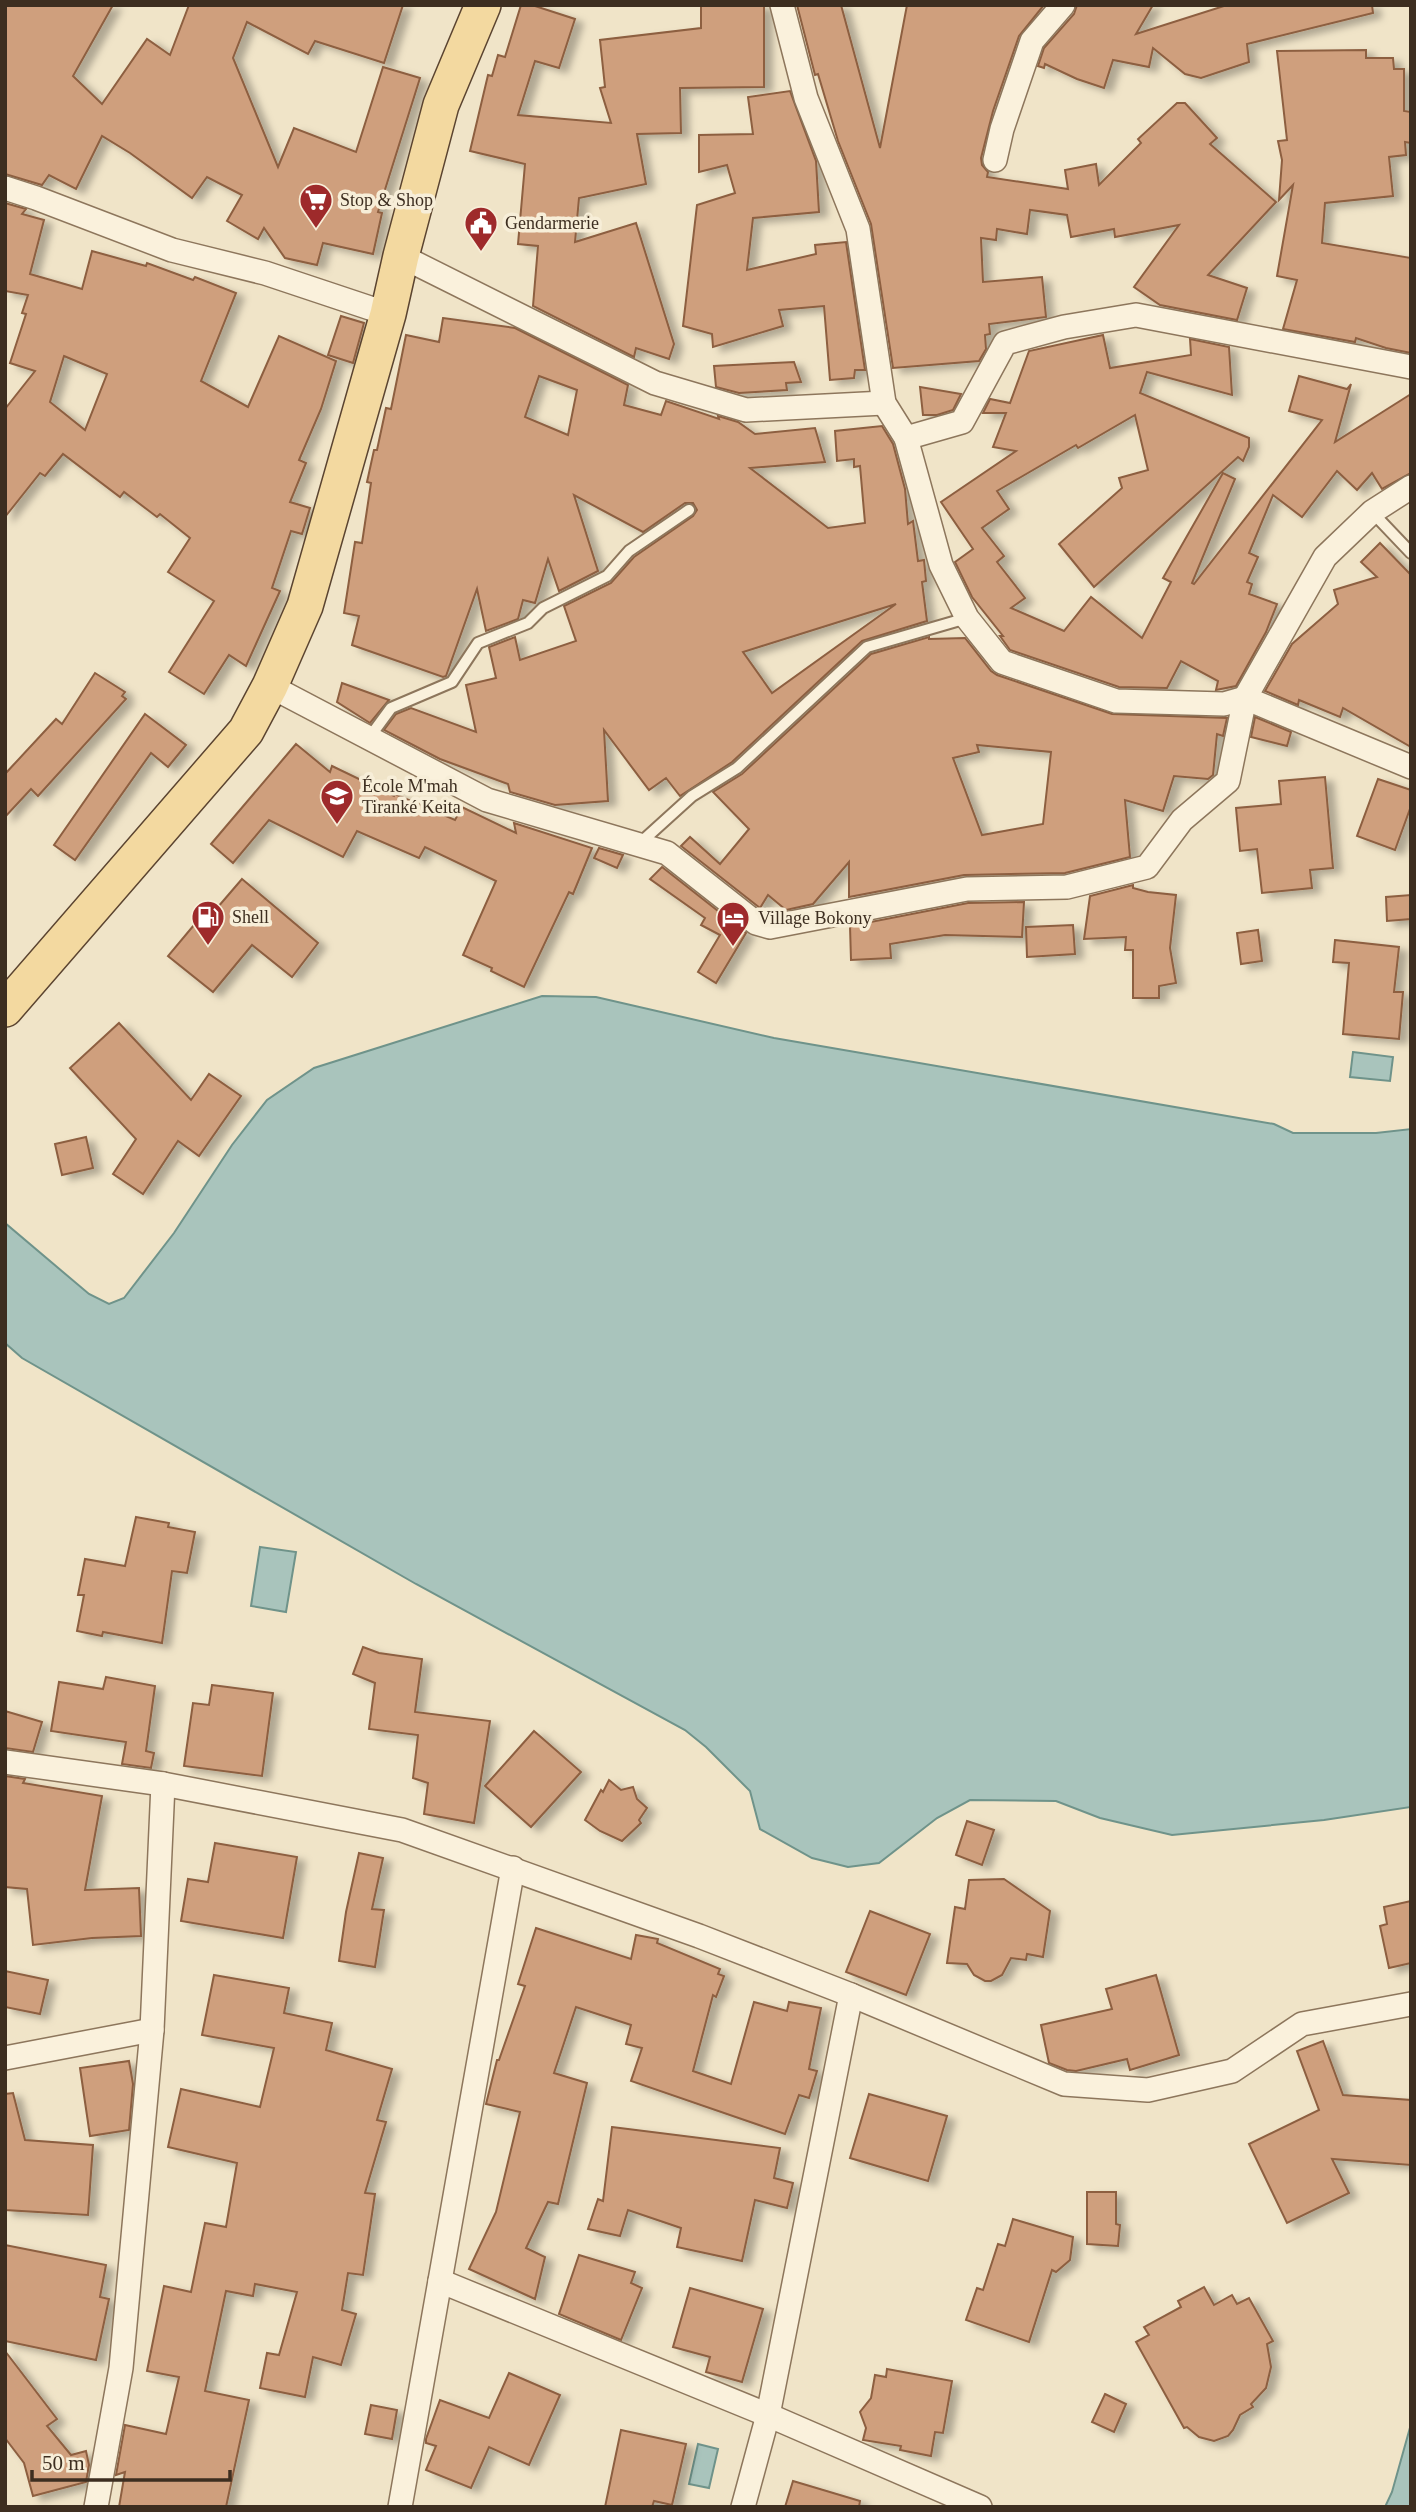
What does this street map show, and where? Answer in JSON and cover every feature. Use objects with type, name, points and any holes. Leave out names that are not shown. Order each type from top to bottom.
[{"type":"main road","points":[[5,1009],[246,731],[270,686],[305,606],[388,314],[441,105],[483,5]]},
{"type":"street","points":[[782,5],[806,98],[858,229],[884,403],[906,438],[940,565],[967,618],[1002,662],[1116,701],[1224,704],[1245,698],[1411,767]]},
{"type":"street","points":[[995,160],[1002,129],[1032,41],[1063,5]]},
{"type":"street","points":[[5,188],[172,250],[265,273],[388,314]]},
{"type":"street","points":[[401,256],[655,383],[746,410],[884,403]]},
{"type":"street","points":[[906,438],[962,422],[1005,343],[1064,327],[1136,315],[1411,367]]},
{"type":"street","points":[[270,686],[487,800],[667,853],[756,923],[770,927],[967,889],[1067,887],[1147,867],[1182,820],[1228,780],[1245,698],[1325,557],[1371,512],[1411,487]]},
{"type":"street","points":[[5,1762],[163,1784],[401,1830],[699,1936],[852,1995],[1064,2084],[1148,2090],[1231,2071],[1302,2024],[1411,2004]]},
{"type":"street","points":[[96,2507],[121,2368],[152,2030],[163,1784]]},
{"type":"street","points":[[400,2507],[513,1868]]},
{"type":"street","points":[[743,2507],[768,2415],[852,1995]]},
{"type":"street","points":[[5,2058],[152,2030]]},
{"type":"street","points":[[440,2281],[768,2415],[980,2507]]},
{"type":"lane","points":[[369,738],[391,708],[452,682],[478,643],[528,623],[543,608],[607,576],[629,551],[689,510]]},
{"type":"lane","points":[[1371,512],[1411,553]]},
{"type":"lane","points":[[639,845],[692,796],[737,768],[867,647],[967,618]]},
{"type":"water","points":[[542,996],[596,997],[774,1038],[1274,1124],[1293,1133],[1376,1133],[1411,1129],[1411,1807],[1324,1820],[1172,1835],[1100,1818],[1056,1801],[970,1800],[937,1818],[879,1863],[848,1867],[812,1858],[760,1829],[750,1791],[685,1730],[416,1584],[22,1358],[5,1343],[5,1223],[89,1294],[109,1304],[124,1298],[174,1233],[232,1145],[267,1100],[314,1068]]},
{"type":"water","points":[[1353,1052],[1393,1057],[1390,1081],[1350,1077]]},
{"type":"water","points":[[260,1547],[296,1552],[286,1612],[251,1606]]},
{"type":"water","points":[[1411,2424],[1411,2507],[1385,2507],[1392,2492]]},
{"type":"water","points":[[698,2444],[718,2449],[709,2488],[689,2484]]},
{"type":"building","points":[[5,5],[113,5],[73,76],[102,104],[147,39],[170,55],[189,5],[403,5],[384,63],[315,41],[308,54],[247,22],[233,58],[278,167],[294,128],[356,152],[383,67],[420,78],[378,212],[382,213],[373,254],[323,243],[317,265],[285,258],[264,228],[258,239],[227,221],[242,195],[207,177],[192,198],[102,136],[76,189],[49,175],[42,185],[5,174]]},
{"type":"building","points":[[521,5],[532,5],[575,19],[559,68],[535,61],[518,115],[611,123],[600,88],[605,87],[600,40],[701,28],[701,5],[764,5],[764,87],[680,88],[681,133],[637,134],[646,184],[579,198],[575,242],[636,223],[674,344],[669,359],[636,348],[634,357],[533,306],[538,246],[518,244],[525,164],[470,151],[488,75],[492,76],[498,55],[505,57]]},
{"type":"building","points":[[797,5],[841,5],[880,148],[907,5],[1044,5],[1019,36],[993,111],[981,158],[982,165],[988,172],[987,177],[1068,189],[1065,170],[1096,164],[1099,185],[1141,143],[1138,139],[1177,103],[1185,103],[1217,138],[1210,144],[1276,202],[1208,275],[1247,288],[1237,320],[1160,305],[1134,287],[1179,225],[1115,237],[1114,229],[1071,237],[1067,215],[1030,210],[1027,234],[997,229],[996,240],[981,238],[983,282],[1042,277],[1046,317],[989,324],[990,334],[985,335],[986,349],[979,361],[893,368],[871,224],[838,141],[818,74],[815,75]]},
{"type":"building","points":[[1077,5],[1153,5],[1136,34],[1227,5],[1372,5],[1373,13],[1247,44],[1249,62],[1201,78],[1185,74],[1153,48],[1149,67],[1113,60],[1104,88],[1045,64],[1044,68],[1038,66],[1044,48],[1074,14]]},
{"type":"building","points":[[1366,50],[1366,58],[1393,58],[1394,69],[1404,69],[1404,111],[1411,112],[1411,143],[1405,142],[1406,155],[1389,157],[1393,196],[1325,203],[1322,243],[1411,258],[1411,353],[1356,338],[1355,342],[1283,329],[1297,280],[1277,276],[1293,185],[1279,200],[1282,160],[1278,141],[1287,140],[1277,51]]},
{"type":"building","points":[[790,91],[816,161],[819,212],[753,218],[747,270],[816,254],[815,245],[846,242],[865,370],[855,370],[854,378],[830,380],[824,306],[779,310],[783,326],[713,347],[712,334],[683,326],[697,205],[735,193],[727,165],[699,172],[699,135],[753,134],[748,97]]},
{"type":"building","points":[[5,203],[26,209],[22,214],[44,220],[30,274],[82,289],[92,251],[146,266],[147,263],[193,280],[195,277],[236,293],[201,381],[248,407],[279,336],[336,361],[321,409],[299,460],[306,463],[290,502],[310,508],[302,534],[291,531],[272,588],[280,591],[246,666],[229,655],[204,694],[169,672],[214,601],[168,572],[190,538],[160,514],[157,517],[124,492],[120,497],[63,454],[45,476],[40,473],[5,517],[5,409],[35,371],[10,363],[26,314],[22,313],[28,295],[5,291]],"holes":[[[64,356],[107,374],[85,430],[50,402]]]},
{"type":"building","points":[[341,316],[364,323],[353,363],[328,355]]},
{"type":"building","points":[[443,318],[515,328],[628,385],[624,405],[661,415],[666,401],[719,419],[718,416],[738,422],[755,434],[815,428],[825,462],[750,468],[828,528],[865,523],[860,466],[854,467],[854,459],[837,461],[835,431],[882,426],[893,444],[905,489],[908,524],[913,521],[918,561],[924,560],[926,581],[922,582],[927,621],[862,641],[732,762],[680,796],[666,778],[649,790],[604,730],[608,801],[555,805],[510,792],[508,784],[440,759],[384,730],[396,714],[411,708],[476,732],[466,685],[496,678],[489,647],[515,637],[520,660],[576,641],[564,606],[611,583],[634,557],[693,516],[697,510],[693,503],[685,503],[643,532],[574,495],[598,571],[559,591],[548,559],[535,603],[523,600],[518,619],[486,631],[477,589],[446,676],[352,645],[359,616],[344,613],[355,542],[362,543],[371,483],[367,482],[386,408],[391,409],[406,335],[439,342]],"holes":[[[539,376],[577,390],[568,435],[525,417]],[[896,604],[772,693],[743,652]]]},
{"type":"building","points":[[1103,335],[1110,368],[1191,355],[1190,339],[1229,347],[1232,395],[1147,372],[1140,393],[1249,438],[1249,447],[1243,461],[1238,457],[1094,587],[1059,544],[1122,488],[1119,478],[1148,470],[1135,415],[1078,448],[1076,445],[997,491],[1009,509],[982,528],[1004,556],[997,562],[1025,598],[1011,608],[1064,631],[1091,597],[1142,638],[1171,582],[1163,578],[1223,473],[1235,479],[1192,583],[1194,584],[1322,420],[1289,411],[1299,376],[1347,389],[1351,384],[1335,442],[1411,394],[1411,473],[1382,489],[1372,473],[1357,490],[1337,471],[1302,517],[1273,495],[1249,553],[1258,557],[1247,582],[1252,584],[1249,594],[1277,604],[1266,632],[1236,686],[1216,690],[1218,681],[1181,661],[1167,688],[1119,687],[1010,650],[1000,636],[1003,636],[972,597],[955,562],[973,549],[941,502],[1016,451],[993,447],[1006,413],[983,413],[990,399],[1010,403],[1029,351]]},
{"type":"building","points":[[794,362],[801,382],[786,383],[787,390],[739,393],[716,387],[714,366]]},
{"type":"building","points":[[920,387],[961,394],[953,410],[937,415],[923,415]]},
{"type":"building","points":[[1380,543],[1411,575],[1411,747],[1343,708],[1340,717],[1299,700],[1298,705],[1265,691],[1292,644],[1338,604],[1334,590],[1377,577],[1361,562]]},
{"type":"building","points":[[929,637],[965,638],[997,675],[1112,714],[1227,718],[1223,736],[1217,734],[1213,775],[1208,779],[1174,776],[1163,811],[1125,800],[1130,857],[1065,873],[964,875],[849,897],[849,862],[813,904],[786,910],[768,895],[760,908],[681,846],[690,837],[720,864],[749,829],[713,792],[742,774],[871,654]],"holes":[[[977,745],[1051,752],[1043,824],[982,835],[953,758],[979,752]]]},
{"type":"building","points":[[95,673],[125,692],[122,696],[126,699],[38,796],[31,789],[5,817],[5,774],[56,719],[62,724]]},
{"type":"building","points":[[342,683],[389,700],[370,723],[337,702]]},
{"type":"building","points":[[145,714],[186,745],[168,767],[151,753],[75,860],[54,845]]},
{"type":"building","points":[[1255,717],[1291,732],[1287,746],[1251,737]]},
{"type":"building","points":[[296,744],[330,772],[332,766],[394,796],[395,794],[455,820],[462,807],[516,833],[514,823],[592,848],[573,894],[569,892],[524,987],[463,955],[496,881],[425,847],[419,858],[357,831],[343,857],[269,820],[233,863],[211,844]]},
{"type":"building","points":[[1325,777],[1333,868],[1310,870],[1312,888],[1262,893],[1257,849],[1240,851],[1236,808],[1281,804],[1279,781]]},
{"type":"building","points":[[1378,779],[1411,790],[1411,806],[1395,850],[1357,836]]},
{"type":"building","points":[[599,848],[623,855],[617,868],[594,858]]},
{"type":"building","points":[[662,867],[746,933],[716,983],[698,972],[720,935],[701,925],[705,918],[650,879]]},
{"type":"building","points":[[242,879],[318,943],[292,977],[252,945],[213,992],[168,956],[194,925],[199,929]]},
{"type":"building","points":[[1133,885],[1133,888],[1148,892],[1176,895],[1170,948],[1176,983],[1159,986],[1159,998],[1133,998],[1133,950],[1125,950],[1126,937],[1084,939],[1090,896]]},
{"type":"building","points":[[1411,895],[1411,919],[1387,921],[1386,897]]},
{"type":"building","points":[[1024,902],[1022,937],[945,935],[890,944],[891,958],[851,960],[850,926],[968,903]]},
{"type":"building","points":[[1073,925],[1075,954],[1027,957],[1026,927]]},
{"type":"building","points":[[1258,930],[1262,961],[1241,964],[1237,933]]},
{"type":"building","points":[[1335,940],[1399,947],[1394,992],[1403,992],[1399,1039],[1343,1034],[1349,963],[1333,962]]},
{"type":"building","points":[[119,1023],[191,1100],[209,1074],[241,1096],[199,1156],[178,1141],[143,1194],[113,1174],[136,1139],[70,1068]]},
{"type":"building","points":[[86,1137],[93,1168],[62,1175],[55,1144]]},
{"type":"building","points":[[136,1517],[169,1523],[168,1527],[195,1532],[187,1573],[172,1571],[162,1643],[103,1632],[102,1636],[77,1631],[84,1595],[78,1595],[85,1559],[125,1566]]},
{"type":"building","points":[[363,1647],[379,1653],[422,1659],[415,1712],[490,1721],[474,1823],[424,1814],[428,1783],[413,1778],[418,1735],[369,1729],[375,1683],[353,1674]]},
{"type":"building","points":[[106,1677],[155,1686],[146,1751],[154,1753],[151,1768],[122,1764],[126,1742],[51,1731],[59,1682],[103,1689]]},
{"type":"building","points":[[212,1685],[273,1693],[262,1776],[184,1766],[193,1703],[209,1705]]},
{"type":"building","points":[[5,1711],[42,1722],[33,1752],[5,1748]]},
{"type":"building","points":[[534,1731],[581,1772],[531,1827],[485,1786]]},
{"type":"building","points":[[5,1776],[25,1779],[23,1783],[102,1796],[85,1890],[139,1888],[141,1936],[33,1945],[27,1889],[5,1887]]},
{"type":"building","points":[[609,1780],[621,1790],[633,1787],[637,1799],[647,1808],[639,1820],[641,1823],[622,1841],[600,1831],[585,1820]]},
{"type":"building","points":[[967,1821],[994,1830],[982,1865],[956,1855]]},
{"type":"building","points":[[215,1843],[297,1857],[283,1938],[181,1921],[188,1879],[208,1882]]},
{"type":"building","points":[[359,1853],[383,1858],[372,1909],[384,1910],[375,1967],[339,1961]]},
{"type":"building","points":[[1004,1879],[1050,1911],[1043,1957],[1027,1954],[1026,1960],[1011,1958],[1002,1975],[985,1981],[974,1975],[967,1964],[947,1963],[955,1907],[965,1909],[969,1880]]},
{"type":"building","points":[[1411,1901],[1411,1963],[1389,1968],[1380,1926],[1387,1924],[1384,1907]]},
{"type":"building","points":[[870,1911],[930,1934],[906,1995],[846,1972]]},
{"type":"building","points":[[536,1928],[631,1959],[636,1935],[658,1939],[657,1943],[720,1969],[718,1974],[724,1976],[716,1997],[713,1995],[693,2071],[731,2084],[754,2002],[787,2011],[789,2002],[821,2008],[809,2069],[817,2071],[809,2098],[799,2095],[785,2134],[631,2081],[642,2048],[626,2044],[631,2025],[576,2007],[554,2073],[587,2083],[558,2204],[548,2202],[526,2248],[545,2257],[535,2299],[469,2269],[496,2212],[520,2112],[486,2104],[497,2060],[525,1986],[518,1984]]},
{"type":"building","points":[[5,1971],[48,1980],[40,2014],[5,2007]]},
{"type":"building","points":[[214,1975],[289,1988],[284,2013],[332,2023],[326,2050],[392,2069],[377,2120],[386,2122],[365,2193],[375,2194],[363,2275],[348,2273],[342,2310],[356,2314],[341,2365],[313,2357],[305,2397],[260,2388],[267,2353],[279,2355],[297,2292],[255,2284],[253,2296],[226,2291],[205,2391],[249,2400],[226,2507],[119,2507],[125,2472],[116,2475],[125,2425],[166,2434],[179,2377],[147,2371],[164,2286],[191,2292],[205,2223],[226,2227],[237,2163],[168,2147],[181,2089],[260,2107],[274,2048],[202,2035]]},
{"type":"building","points":[[1156,1975],[1179,2055],[1130,2070],[1127,2059],[1076,2071],[1049,2063],[1041,2025],[1112,2009],[1106,1989]]},
{"type":"building","points":[[1323,2041],[1343,2095],[1411,2100],[1411,2165],[1332,2159],[1349,2193],[1287,2223],[1249,2144],[1319,2110],[1297,2051]]},
{"type":"building","points":[[129,2061],[133,2084],[129,2130],[90,2136],[80,2068]]},
{"type":"building","points":[[13,2093],[25,2140],[93,2145],[88,2215],[5,2210],[5,2094]]},
{"type":"building","points":[[869,2094],[947,2116],[928,2181],[850,2158]]},
{"type":"building","points":[[612,2127],[780,2148],[774,2178],[793,2183],[787,2208],[755,2200],[742,2261],[677,2247],[681,2228],[628,2210],[620,2236],[588,2229],[598,2199],[603,2201]]},
{"type":"building","points":[[1087,2192],[1116,2192],[1116,2224],[1120,2225],[1118,2246],[1087,2244]]},
{"type":"building","points":[[1013,2219],[1073,2237],[1070,2260],[1056,2272],[1052,2270],[1029,2342],[966,2320],[977,2288],[983,2290],[998,2244],[1005,2246]]},
{"type":"building","points":[[5,2245],[106,2265],[100,2297],[109,2299],[96,2360],[5,2341]]},
{"type":"building","points":[[579,2255],[635,2272],[631,2283],[642,2288],[621,2340],[559,2314]]},
{"type":"building","points":[[1204,2287],[1214,2305],[1232,2295],[1237,2304],[1249,2298],[1273,2341],[1267,2344],[1271,2367],[1266,2388],[1251,2404],[1253,2407],[1240,2415],[1228,2436],[1214,2441],[1199,2437],[1187,2427],[1184,2428],[1136,2342],[1149,2335],[1144,2327],[1181,2307],[1178,2301]]},
{"type":"building","points":[[690,2288],[763,2309],[742,2382],[706,2372],[710,2357],[673,2347]]},
{"type":"building","points":[[5,2351],[57,2419],[47,2426],[71,2455],[86,2451],[89,2465],[86,2482],[33,2496],[24,2463],[5,2438]]},
{"type":"building","points":[[887,2369],[952,2381],[943,2433],[935,2432],[931,2456],[900,2450],[901,2446],[863,2440],[866,2428],[860,2412],[871,2398],[875,2375],[886,2377]]},
{"type":"building","points":[[509,2373],[560,2395],[529,2465],[489,2447],[471,2488],[426,2470],[436,2446],[426,2443],[426,2439],[440,2400],[489,2418]]},
{"type":"building","points":[[1105,2394],[1126,2404],[1114,2432],[1092,2422]]},
{"type":"building","points":[[371,2405],[397,2410],[392,2439],[365,2434]]},
{"type":"building","points":[[621,2430],[686,2444],[672,2505],[654,2501],[652,2507],[605,2507]]},
{"type":"building","points":[[793,2481],[860,2501],[859,2507],[785,2507]]},
{"type":"place","name":"Stop & Shop","points":[[316,230]]},
{"type":"place","name":"Gendarmerie","points":[[481,253]]},
{"type":"place","name":"École M'mah Tiranké Keita","points":[[337,826]]},
{"type":"place","name":"Shell","points":[[208,947]]},
{"type":"place","name":"Village Bokony","points":[[733,948]]}]
